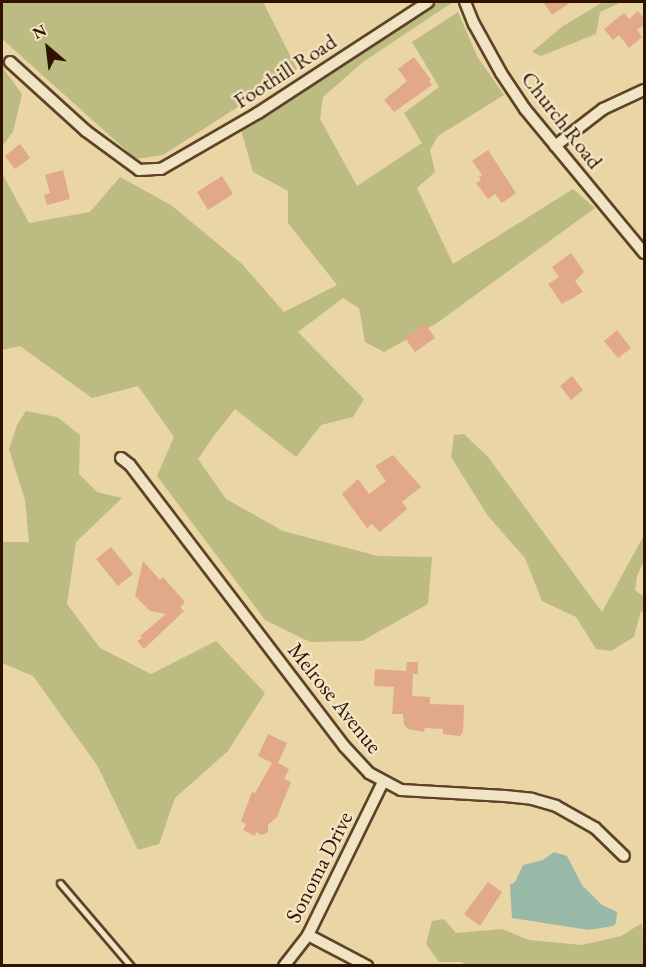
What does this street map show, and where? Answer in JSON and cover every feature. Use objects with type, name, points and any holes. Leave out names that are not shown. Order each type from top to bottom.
[{"type":"street","name":"Foothill Road","points":[[10,62],[86,131],[139,171],[161,169],[258,113],[428,2]]},
{"type":"street","name":"Church Road","points":[[465,2],[474,24],[501,73],[525,109],[645,253]]},
{"type":"street","points":[[555,146],[603,109],[645,90]]},
{"type":"street","name":"Melrose Avenue","points":[[121,458],[130,465],[344,746],[369,773],[383,783],[401,790],[505,796],[532,799],[556,806],[595,828],[624,856]]},
{"type":"street","name":"Sonoma Drive","points":[[284,966],[308,935],[383,783]]},
{"type":"street","points":[[308,935],[367,966]]},
{"type":"lane","points":[[60,883],[131,966]]},
{"type":"green space","points":[[2,2],[263,2],[297,69],[163,155],[136,159],[2,39]]},
{"type":"green space","points":[[439,2],[453,2],[363,62],[323,97],[320,119],[357,186],[422,143],[404,113],[439,87],[412,42],[458,12],[477,56],[504,95],[438,136],[430,150],[435,172],[417,188],[453,264],[573,189],[595,208],[437,323],[384,352],[365,342],[359,308],[343,298],[298,332],[364,399],[353,417],[321,425],[296,457],[235,409],[198,459],[226,499],[283,531],[378,556],[432,557],[428,604],[362,641],[310,642],[265,620],[157,476],[174,437],[138,386],[92,398],[20,346],[2,350],[2,173],[29,223],[90,212],[120,177],[171,205],[242,264],[284,312],[337,285],[288,223],[288,191],[253,172],[241,130]]},
{"type":"green space","points":[[603,2],[622,2],[600,12],[596,34],[541,56],[532,52],[563,26]]},
{"type":"green space","points":[[2,67],[22,94],[13,132],[2,146]]},
{"type":"green space","points":[[26,411],[57,417],[80,435],[79,474],[97,492],[122,498],[76,542],[67,604],[100,648],[151,674],[216,641],[265,693],[228,751],[175,798],[159,844],[138,850],[97,765],[33,676],[2,663],[2,542],[29,542],[25,500],[9,449],[17,425]]},
{"type":"green space","points":[[464,434],[488,457],[602,612],[644,535],[644,561],[637,576],[635,590],[644,597],[644,613],[641,611],[634,637],[611,651],[596,649],[576,617],[542,601],[525,558],[488,516],[451,457],[454,435]]},
{"type":"green space","points":[[444,919],[456,933],[502,929],[529,940],[582,945],[621,936],[642,923],[644,965],[466,966],[462,962],[439,962],[426,944],[432,921]]},
{"type":"shaded area","points":[[554,852],[567,856],[582,885],[602,905],[617,912],[616,923],[613,926],[589,930],[512,918],[510,885],[515,882],[523,865],[543,860]]},
{"type":"building","points":[[543,2],[571,2],[552,15]]},
{"type":"building","points":[[638,11],[645,20],[645,24],[637,30],[642,37],[629,48],[619,35],[613,40],[604,29],[624,13],[629,19]]},
{"type":"building","points":[[414,57],[431,80],[429,81],[432,85],[394,112],[384,100],[407,81],[398,69]]},
{"type":"building","points":[[20,144],[30,158],[15,169],[5,156]]},
{"type":"building","points":[[488,150],[516,193],[502,203],[495,194],[488,199],[476,183],[481,180],[479,177],[482,175],[472,161]]},
{"type":"building","points":[[63,170],[70,199],[47,205],[44,195],[50,193],[45,175]]},
{"type":"building","points":[[222,176],[233,194],[208,210],[197,192]]},
{"type":"building","points":[[571,253],[584,272],[575,281],[583,292],[562,304],[548,284],[559,277],[552,267]]},
{"type":"building","points":[[425,323],[435,338],[415,352],[405,338]]},
{"type":"building","points":[[617,330],[631,348],[618,358],[604,341]]},
{"type":"building","points":[[572,376],[583,390],[571,400],[560,386]]},
{"type":"building","points":[[393,455],[421,487],[402,502],[407,509],[380,532],[372,524],[367,528],[342,494],[358,479],[369,494],[386,481],[375,466]]},
{"type":"building","points":[[111,547],[133,574],[118,586],[96,559]]},
{"type":"building","points":[[143,561],[160,580],[163,577],[185,602],[180,607],[184,611],[144,649],[137,641],[142,638],[140,636],[166,614],[150,611],[135,596]]},
{"type":"building","points":[[407,662],[418,662],[418,674],[413,674],[412,696],[430,697],[430,704],[464,705],[463,732],[460,736],[443,734],[443,729],[425,728],[424,732],[408,729],[404,725],[403,714],[392,714],[394,687],[374,686],[375,669],[406,671]]},
{"type":"building","points":[[268,734],[287,743],[278,763],[289,769],[284,779],[291,782],[277,817],[268,825],[268,832],[262,835],[256,832],[255,836],[243,830],[246,824],[241,821],[252,792],[255,793],[272,763],[258,756]]},
{"type":"building","points":[[488,882],[502,892],[480,926],[464,914]]}]
